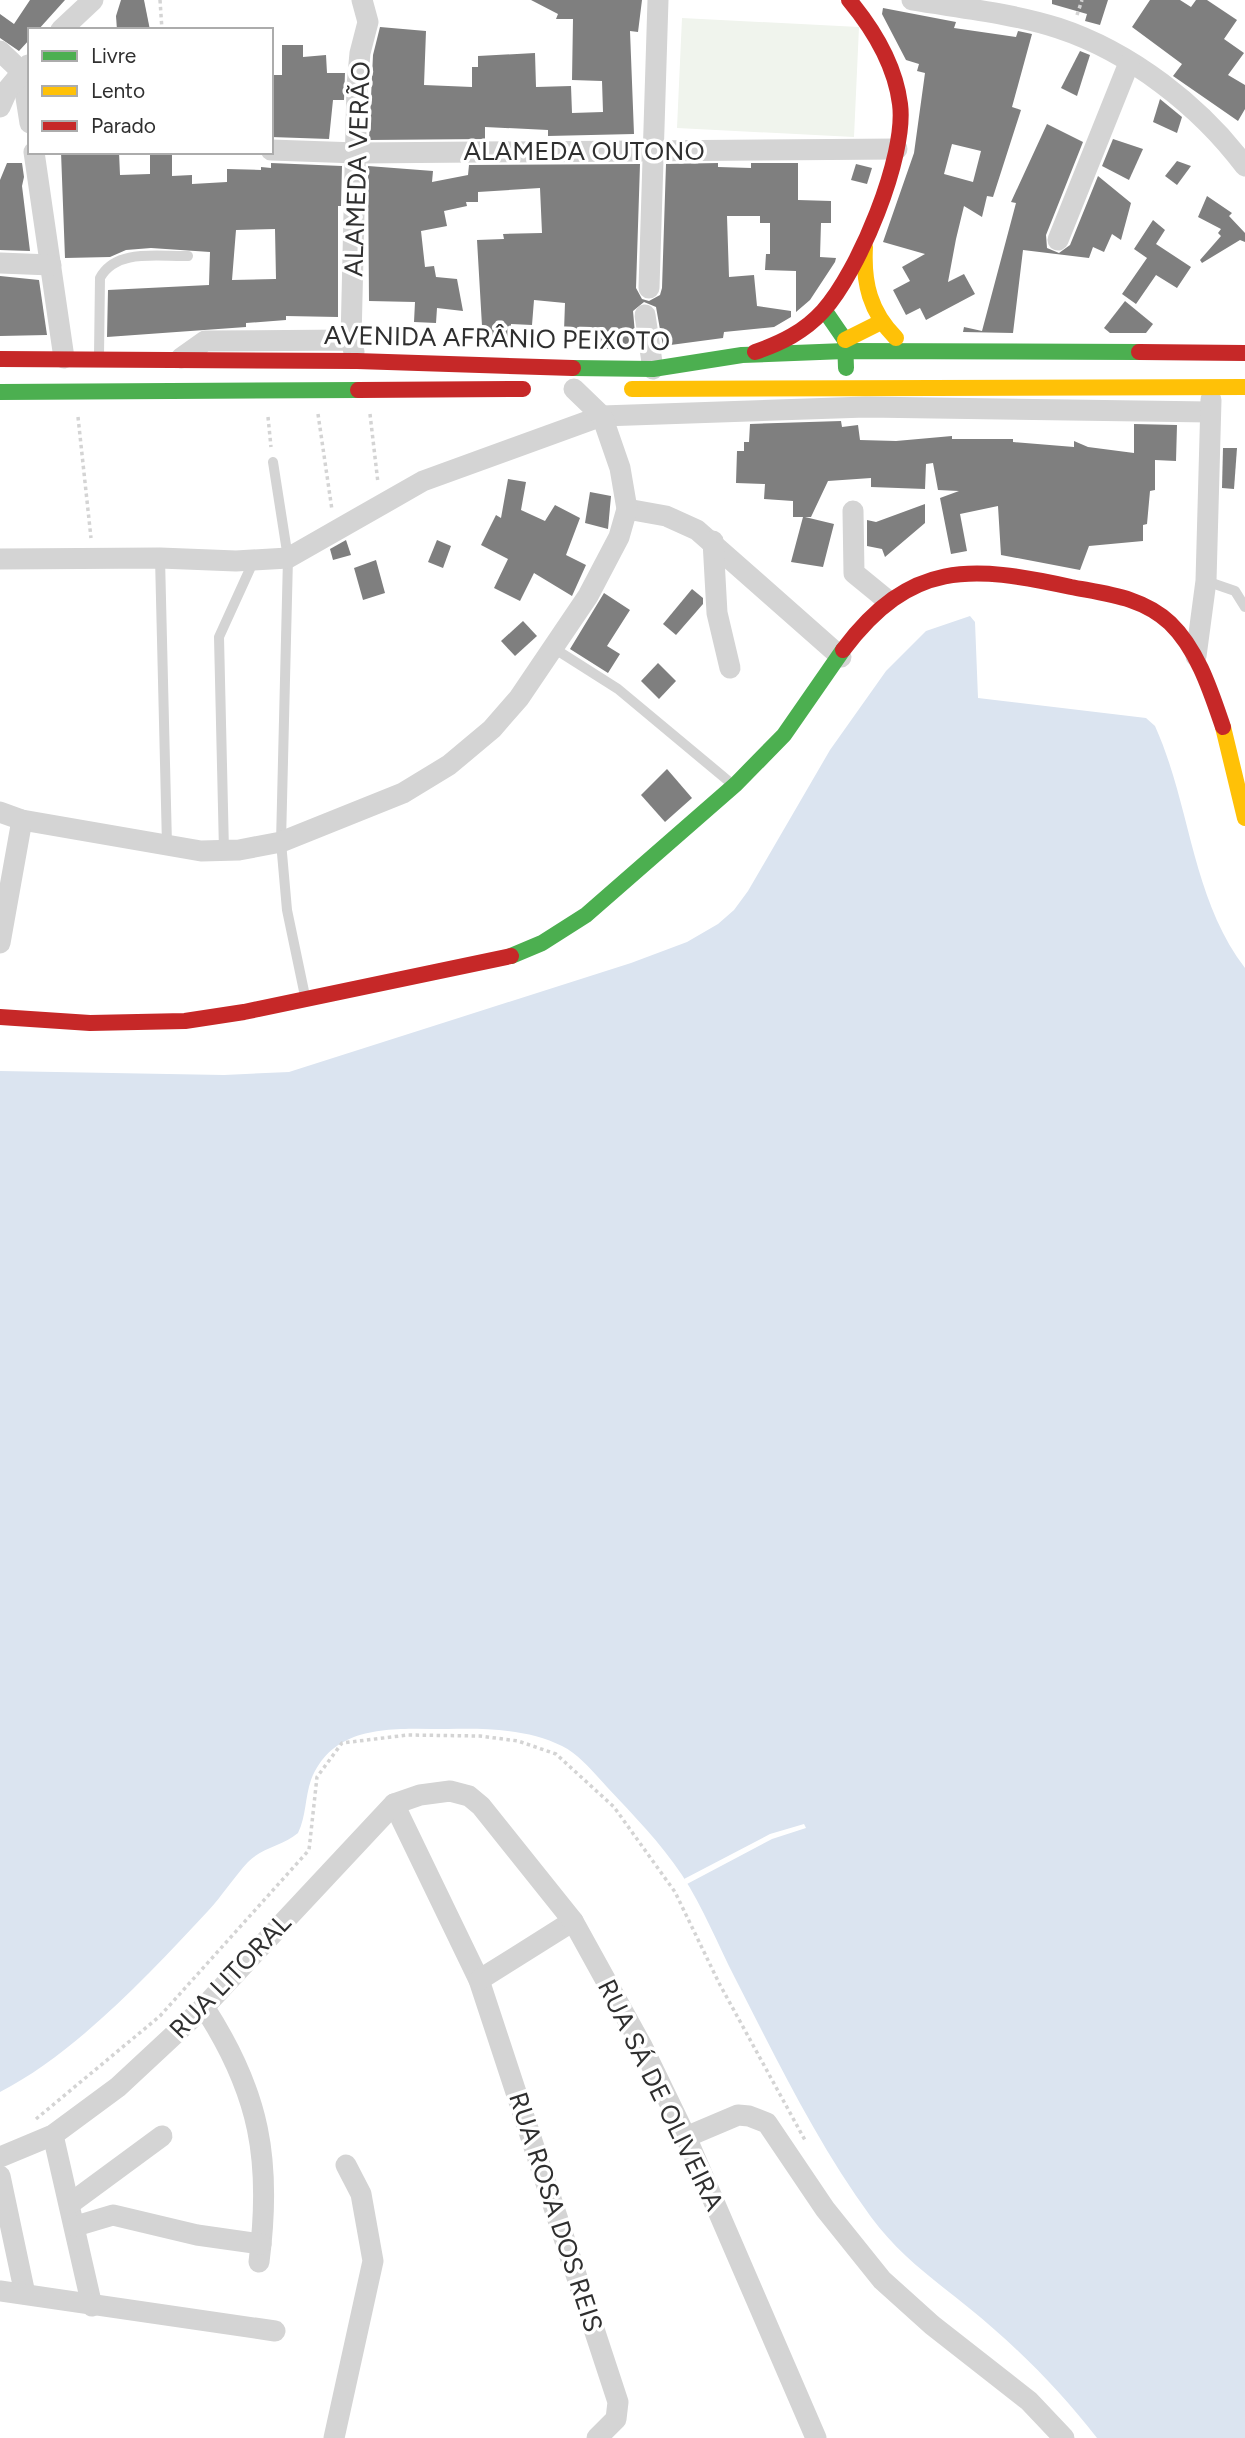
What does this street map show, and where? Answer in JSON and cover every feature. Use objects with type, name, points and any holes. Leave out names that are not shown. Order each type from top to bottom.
[{"type":"main road","points":[[742,355],[764,350],[791,337],[825,311],[865,247],[897,149],[901,121],[898,94],[872,30],[849,0]]},
{"type":"main road","points":[[865,247],[864,276],[868,296],[879,323],[895,338],[931,351]]},
{"type":"main road","points":[[825,311],[845,345],[847,388]]},
{"type":"main road","points":[[845,345],[879,323]]},
{"type":"main road","name":"AVENIDA AFRÂNIO PEIXOTO","points":[[354,350],[513,368],[653,369],[742,355],[845,345],[931,351],[1245,353]]},
{"type":"main road","points":[[0,359],[181,358]]},
{"type":"main road","name":"AVENIDA AFRÂNIO PEIXOTO","points":[[0,391],[1245,387]]},
{"type":"main road","points":[[0,1017],[143,1024],[244,1012],[517,955],[546,942],[595,910],[734,785],[784,735],[841,657],[857,628],[887,600],[914,586],[954,573],[993,570],[1119,597],[1148,606],[1174,624],[1196,656],[1237,758],[1245,818]]},
{"type":"street","points":[[63,28],[93,0]]},
{"type":"street","name":"ALAMEDA VERÃO","points":[[354,350],[357,86],[360,53],[368,22],[362,0]]},
{"type":"street","points":[[649,288],[658,0]]},
{"type":"street","points":[[912,0],[1058,28],[1089,40],[1180,97],[1225,139],[1245,166]]},
{"type":"street","points":[[0,51],[26,68]]},
{"type":"street","points":[[1058,240],[1129,63]]},
{"type":"street","points":[[0,107],[8,89],[26,68]]},
{"type":"street","points":[[26,68],[28,96]]},
{"type":"street","name":"ALAMEDA OUTONO","points":[[273,150],[357,153],[897,149]]},
{"type":"street","points":[[34,154],[64,358]]},
{"type":"street","points":[[0,263],[51,265]]},
{"type":"street","points":[[645,314],[653,369]]},
{"type":"street","points":[[181,358],[205,341],[354,350]]},
{"type":"street","points":[[1196,656],[1206,581],[1212,386]]},
{"type":"street","points":[[0,813],[22,820],[167,845],[224,850],[281,842],[403,793],[449,765],[492,729],[555,649],[619,537],[627,509],[620,468],[601,416],[561,389]]},
{"type":"street","points":[[0,559],[288,558],[423,481],[601,416],[866,407],[1210,412]]},
{"type":"street","points":[[627,509],[674,519],[713,541],[841,657]]},
{"type":"street","points":[[853,511],[855,576],[887,600]]},
{"type":"street","points":[[713,541],[716,613],[730,668]]},
{"type":"street","points":[[0,943],[22,820]]},
{"type":"street","name":"RUA SÁ DE OLIVEIRA","points":[[394,1804],[420,1795],[450,1791],[469,1796],[481,1806],[573,1921],[642,2046],[687,2137],[816,2438]]},
{"type":"street","name":"RUA ROSA DOS REIS","points":[[394,1804],[479,1980],[618,2402],[616,2419],[597,2438]]},
{"type":"street","name":"RUA LITORAL","points":[[0,2157],[53,2135],[118,2087],[204,2007],[394,1804]]},
{"type":"street","points":[[479,1980],[573,1921]]},
{"type":"street","points":[[76,2226],[113,2214],[260,2253],[263,2171],[253,2103],[231,2049],[204,2007]]},
{"type":"street","points":[[687,2137],[738,2115],[759,2118],[767,2123],[825,2210],[882,2280],[932,2325],[1029,2401],[1064,2438]]},
{"type":"street","points":[[53,2135],[71,2203],[92,2306]]},
{"type":"street","points":[[71,2203],[162,2136]]},
{"type":"street","points":[[334,2438],[373,2261],[361,2194],[346,2165]]},
{"type":"street","points":[[0,2176],[25,2294]]},
{"type":"street","points":[[0,2291],[275,2331]]},
{"type":"lane","points":[[99,358],[100,278],[105,269],[125,258],[188,256]]},
{"type":"lane","points":[[273,462],[288,558],[281,842],[287,910],[306,999]]},
{"type":"lane","points":[[160,558],[167,845]]},
{"type":"lane","points":[[224,850],[219,637],[255,560]]},
{"type":"lane","points":[[1206,581],[1235,591],[1245,607]]},
{"type":"lane","points":[[555,649],[618,689],[734,785]]},
{"type":"path","points":[[160,0],[162,28]]},
{"type":"path","points":[[265,390],[273,462]]},
{"type":"path","points":[[314,390],[335,530]]},
{"type":"path","points":[[367,390],[381,506]]},
{"type":"path","points":[[76,392],[93,558]]},
{"type":"path","points":[[31,2123],[160,2016],[309,1850],[317,1776],[342,1743],[408,1735],[481,1736],[518,1741],[556,1754],[614,1807],[675,1892],[719,1983],[808,2146]]},
{"type":"shaded area","points":[[682,18],[859,27],[854,137],[677,128]]},
{"type":"shaded area","points":[[970,616],[975,622],[978,698],[1146,718],[1155,726],[1167,756],[1213,911],[1245,968],[1245,2438],[1097,2438],[1053,2386],[1020,2353],[905,2255],[871,2217],[815,2130],[766,2040],[697,1900],[674,1863],[581,1759],[562,1746],[535,1736],[492,1729],[388,1730],[351,1738],[335,1748],[321,1761],[311,1780],[298,1833],[248,1862],[213,1905],[161,1960],[84,2034],[28,2076],[0,2092],[0,1071],[224,1075],[289,1072],[631,963],[687,942],[718,924],[734,910],[748,891],[830,750],[886,671],[926,631]]},
{"type":"pier","points":[[804,1824],[806,1828],[772,1839],[687,1884],[684,1879],[770,1834]]},
{"type":"building","points":[[30,0],[65,0],[40,28],[28,28],[28,41],[19,51],[0,38],[0,14],[14,24]]},
{"type":"building","points":[[121,0],[144,0],[150,28],[117,28],[116,16]]},
{"type":"building","points":[[531,0],[642,0],[638,32],[630,31],[634,134],[548,136],[548,130],[485,127],[485,139],[369,140],[373,55],[380,27],[426,31],[424,85],[472,87],[472,67],[478,67],[478,56],[535,53],[536,87],[571,86],[572,113],[603,112],[602,81],[572,80],[573,19],[556,19],[558,14]]},
{"type":"building","points":[[1052,0],[1108,0],[1100,25],[1085,21],[1087,14],[1052,4]]},
{"type":"building","points":[[1150,0],[1180,0],[1191,7],[1196,0],[1207,0],[1237,20],[1224,39],[1244,53],[1228,75],[1245,85],[1245,109],[1238,121],[1173,76],[1182,64],[1132,27]]},
{"type":"building","points":[[883,8],[956,22],[954,28],[1016,37],[1018,31],[1032,34],[1012,107],[1021,110],[993,197],[987,196],[982,217],[964,206],[956,239],[948,282],[964,274],[975,294],[926,320],[920,308],[906,315],[893,290],[910,281],[902,267],[925,254],[883,242],[914,153],[925,73],[917,71],[919,64],[906,60],[882,14]],"holes":[[[952,144],[981,151],[973,182],[944,174]]]},
{"type":"building","points":[[282,45],[303,45],[303,57],[326,55],[327,73],[345,73],[344,100],[333,100],[329,139],[273,137],[273,75],[282,75]]},
{"type":"building","points":[[1080,51],[1090,55],[1077,96],[1061,88]]},
{"type":"building","points":[[1160,99],[1182,117],[1177,133],[1153,122]]},
{"type":"building","points":[[1047,124],[1083,142],[1046,235],[1047,248],[1059,253],[1070,245],[1098,176],[1131,203],[1121,240],[1112,234],[1104,252],[1093,247],[1089,258],[1023,250],[1013,333],[963,332],[964,327],[982,331],[1016,203],[1011,202]]},
{"type":"building","points":[[1113,139],[1143,149],[1129,180],[1102,166]]},
{"type":"building","points":[[61,154],[119,154],[120,175],[150,174],[150,154],[172,154],[172,176],[192,175],[192,184],[227,182],[227,169],[261,170],[261,167],[271,168],[271,163],[342,166],[341,206],[338,206],[338,317],[286,316],[286,320],[246,323],[246,327],[107,337],[108,290],[209,285],[210,252],[151,248],[126,250],[110,257],[65,258]],"holes":[[[275,229],[276,279],[232,280],[236,230]]]},
{"type":"building","points":[[1177,161],[1191,166],[1177,185],[1165,176]]},
{"type":"building","points":[[7,163],[22,163],[30,251],[0,250],[0,180]]},
{"type":"building","points":[[718,163],[718,167],[751,168],[751,163],[798,163],[798,200],[831,201],[831,223],[821,223],[820,257],[836,258],[835,262],[810,300],[796,312],[796,271],[765,270],[766,254],[770,254],[770,223],[760,223],[760,216],[727,216],[729,277],[754,275],[757,306],[791,311],[791,317],[774,327],[724,332],[723,338],[663,346],[656,307],[644,302],[633,311],[636,345],[609,345],[609,349],[586,349],[587,331],[564,331],[565,303],[534,300],[532,325],[511,324],[511,344],[483,343],[477,240],[504,239],[503,234],[542,233],[540,188],[478,192],[478,202],[466,202],[467,206],[444,211],[447,226],[421,231],[425,267],[434,266],[436,277],[457,279],[463,311],[437,308],[436,323],[414,322],[415,302],[369,301],[368,166],[433,171],[432,182],[468,175],[469,165],[640,164],[636,288],[642,299],[649,301],[660,295],[662,288],[666,164]]},
{"type":"building","points":[[856,164],[872,168],[867,184],[851,180]]},
{"type":"building","points":[[1207,196],[1232,213],[1229,216],[1245,233],[1245,242],[1240,240],[1202,263],[1200,260],[1221,236],[1218,233],[1221,229],[1198,217]]},
{"type":"building","points":[[1153,220],[1165,230],[1156,244],[1191,267],[1177,288],[1156,275],[1136,304],[1122,294],[1147,258],[1134,249]]},
{"type":"building","points":[[0,276],[39,280],[47,335],[0,336]]},
{"type":"building","points":[[1125,301],[1153,324],[1146,333],[1110,333],[1104,328]]},
{"type":"building","points":[[841,421],[842,427],[858,425],[860,440],[896,441],[952,436],[952,439],[1013,439],[1013,442],[1074,447],[1074,441],[1088,447],[1134,453],[1134,424],[1177,425],[1176,461],[1155,460],[1155,490],[1150,491],[1147,524],[1143,525],[1143,541],[1089,546],[1080,570],[1001,555],[998,506],[960,514],[967,551],[951,554],[940,498],[959,491],[938,490],[933,463],[926,464],[925,489],[871,487],[871,478],[828,481],[811,517],[805,517],[834,524],[823,567],[791,562],[803,517],[793,517],[793,501],[764,499],[765,484],[736,483],[737,451],[744,451],[744,442],[749,442],[750,424]]},
{"type":"building","points":[[1223,448],[1237,448],[1234,489],[1222,488]]},
{"type":"building","points":[[508,479],[526,482],[521,510],[545,521],[555,505],[580,518],[566,555],[586,565],[572,596],[534,573],[520,601],[494,588],[508,559],[481,545],[496,515],[501,518]]},
{"type":"building","points":[[590,492],[611,496],[608,529],[585,523]]},
{"type":"building","points":[[925,504],[925,523],[885,557],[882,549],[867,546],[867,520],[876,522]]},
{"type":"building","points":[[346,540],[351,555],[333,560],[330,549]]},
{"type":"building","points":[[437,540],[451,546],[443,568],[428,562]]},
{"type":"building","points":[[376,560],[385,593],[363,600],[354,568]]},
{"type":"building","points":[[692,589],[703,598],[703,604],[676,635],[663,624]]},
{"type":"building","points":[[604,593],[630,610],[607,646],[620,654],[608,673],[570,649]]},
{"type":"building","points":[[523,621],[537,636],[515,656],[501,641]]},
{"type":"building","points":[[658,663],[676,681],[659,699],[641,681]]},
{"type":"building","points":[[667,769],[692,798],[665,822],[641,795]]},
{"type":"traffic: fast","points":[[825,311],[845,340],[846,368]]},
{"type":"traffic: fast","points":[[573,368],[653,369],[742,355],[845,351],[1139,352]]},
{"type":"traffic: fast","points":[[0,392],[358,390]]},
{"type":"traffic: fast","points":[[511,956],[542,943],[586,915],[736,784],[784,735],[843,650]]},
{"type":"traffic: slow","points":[[865,247],[865,273],[870,296],[880,318],[896,338]]},
{"type":"traffic: slow","points":[[845,340],[879,323]]},
{"type":"traffic: slow","points":[[632,389],[1245,387]]},
{"type":"traffic: slow","points":[[1223,727],[1245,818]]},
{"type":"traffic: jam","points":[[755,352],[800,331],[823,311],[837,293],[865,243],[896,153],[900,104],[893,76],[875,36],[849,0]]},
{"type":"traffic: jam","points":[[1139,352],[1245,353]]},
{"type":"traffic: jam","points":[[0,359],[357,361],[573,368]]},
{"type":"traffic: jam","points":[[358,390],[523,389]]},
{"type":"traffic: jam","points":[[843,650],[868,621],[893,599],[918,585],[945,576],[1002,575],[1098,592],[1148,607],[1170,623],[1196,659],[1223,727]]},
{"type":"traffic: jam","points":[[0,1017],[90,1023],[185,1021],[244,1012],[511,956]]}]
